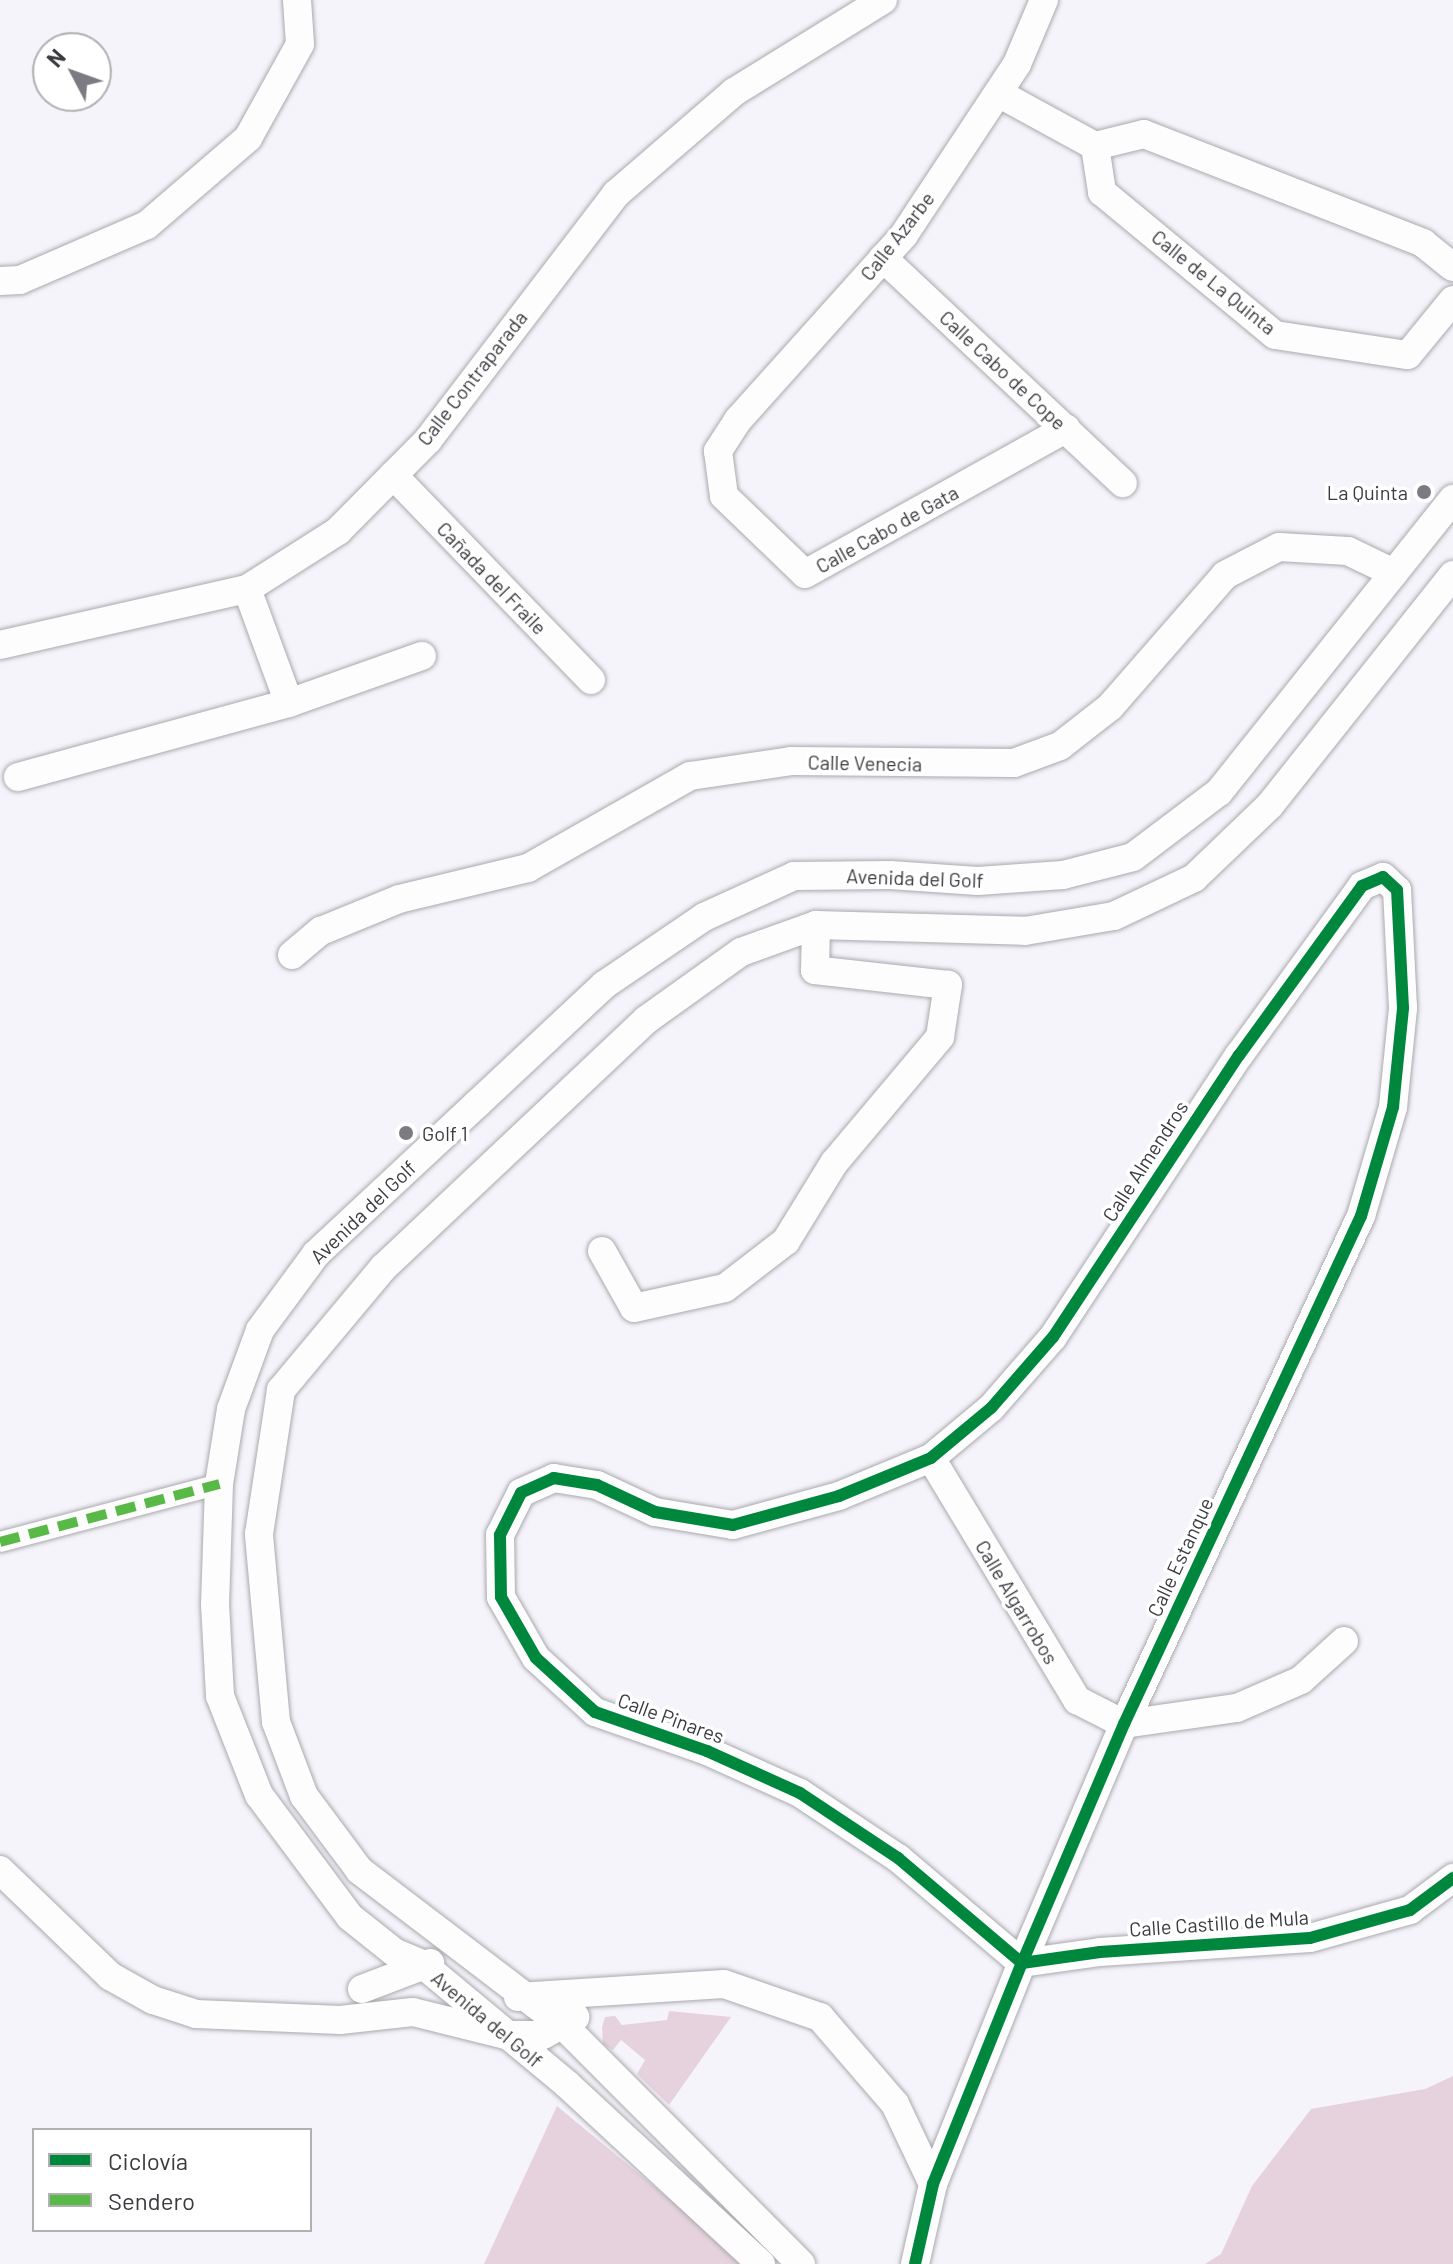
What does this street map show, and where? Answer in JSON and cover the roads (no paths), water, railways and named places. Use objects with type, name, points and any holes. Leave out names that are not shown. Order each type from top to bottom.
[{"type":"street","points":[[0,281],[20,280],[147,225],[248,138],[300,44],[297,0]]},
{"type":"street","name":"Calle Contraparada","points":[[0,645],[247,589],[338,531],[428,440],[616,194],[734,92],[883,0]]},
{"type":"street","name":"Calle Azarbe","points":[[718,451],[738,420],[883,258],[1017,64],[1044,0]]},
{"type":"street","points":[[998,93],[1095,146],[1144,134],[1423,243],[1453,267]]},
{"type":"street","name":"Calle de La Quinta","points":[[1095,146],[1102,192],[1275,335],[1408,355],[1453,300]]},
{"type":"street","name":"Calle Cabo de Cope","points":[[883,258],[1123,483]]},
{"type":"street","name":"Calle Cabo de Gata","points":[[718,451],[724,496],[805,574],[1066,429]]},
{"type":"street","name":"Cañada del Fraile","points":[[393,475],[591,680]]},
{"type":"street","name":"Avenida del Golf","points":[[761,2264],[568,2085],[422,1964],[394,1952],[350,1917],[259,1795],[220,1696],[215,1605],[219,1484],[231,1409],[260,1330],[316,1254],[604,985],[704,917],[794,876],[890,875],[978,881],[1063,875],[1133,857],[1219,792],[1453,499]]},
{"type":"street","name":"Calle Venecia","points":[[292,955],[321,931],[399,899],[528,868],[690,776],[791,761],[1014,763],[1060,746],[1110,707],[1225,575],[1279,547],[1348,551],[1394,573]]},
{"type":"street","name":"Avenida del Golf","points":[[801,2264],[565,2027],[360,1871],[304,1796],[276,1722],[259,1534],[281,1390],[384,1267],[646,1020],[741,952],[816,925],[1025,931],[1114,916],[1194,878],[1270,805],[1453,575]]},
{"type":"street","points":[[247,589],[289,703]]},
{"type":"street","points":[[18,777],[289,703],[422,656]]},
{"type":"street","name":"Calle Almendros","points":[[931,1458],[991,1408],[1053,1337],[1239,1055],[1362,886],[1383,877]]},
{"type":"street","name":"Calle Estanque","points":[[913,2258],[933,2184],[1022,1963],[1124,1724],[1361,1216],[1393,1107],[1403,1008],[1397,890],[1383,877]]},
{"type":"street","points":[[602,1251],[634,1308],[725,1288],[786,1241],[834,1163],[940,1037],[948,985],[815,970],[816,925]]},
{"type":"street","name":"Calle Algarrobos","points":[[931,1458],[1077,1700],[1124,1724]]},
{"type":"street","name":"Calle Pinares","points":[[931,1458],[839,1496],[733,1525],[655,1512],[597,1485],[554,1478],[521,1493],[500,1535],[501,1597],[536,1658],[595,1712],[707,1751],[800,1793],[898,1858],[1022,1963]]},
{"type":"street","points":[[0,1542],[219,1484]]},
{"type":"street","points":[[1124,1724],[1237,1708],[1301,1680],[1344,1641]]},
{"type":"street","points":[[0,1870],[110,1976],[153,2000],[196,2014],[237,2020],[316,2019],[364,2002],[398,1999],[422,1964],[419,1945],[360,1871]]},
{"type":"street","name":"Calle Castillo de Mula","points":[[1022,1963],[1100,1952],[1310,1938],[1410,1910],[1453,1878]]},
{"type":"street","points":[[350,1917],[366,1938],[373,1960],[364,2002]]},
{"type":"street","points":[[422,1964],[460,1967],[498,1994],[530,1999],[600,1990],[724,1984],[820,2017],[895,2104],[933,2184]]},
{"type":"street","points":[[364,2002],[437,2015],[506,2035],[543,2035],[565,2027],[600,1990]]},
{"type":"place","name":"La Quinta","points":[[1424,492]]},
{"type":"place","name":"Golf 1","points":[[406,1133]]}]
